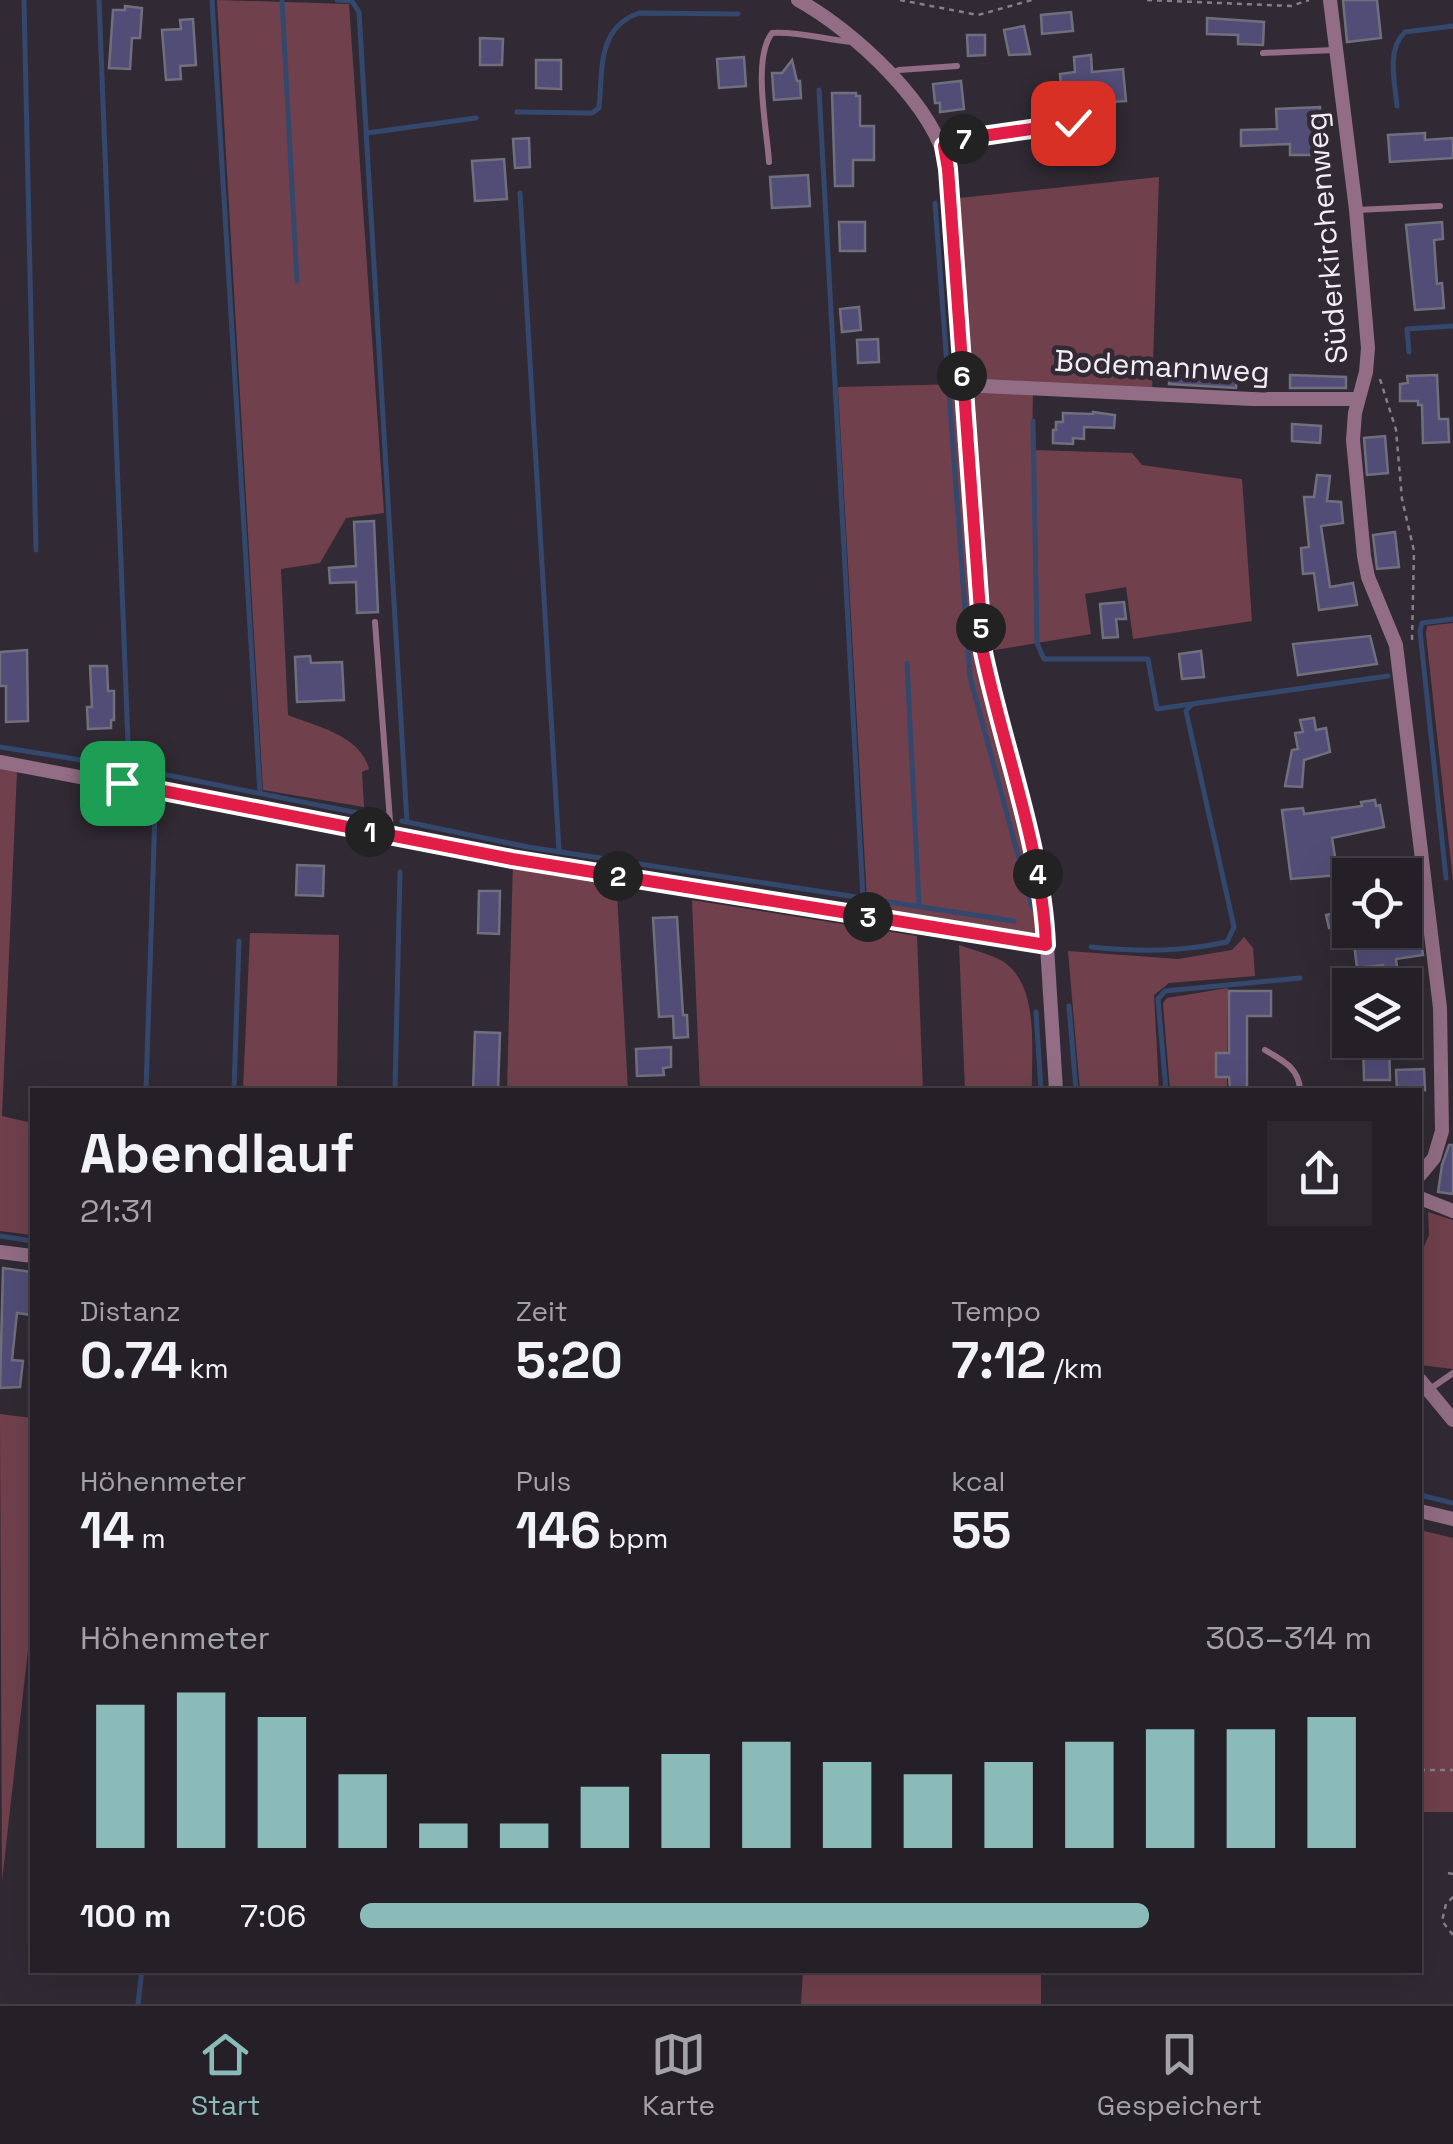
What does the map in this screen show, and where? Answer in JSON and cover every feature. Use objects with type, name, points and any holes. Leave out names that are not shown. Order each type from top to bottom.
[{"type":"street","points":[[798,0],[831,21],[890,75],[916,102],[944,146],[983,652],[997,721],[1044,898],[1056,1088]]},
{"type":"street","name":"Süderkirchenweg","points":[[1330,0],[1356,210],[1368,348],[1354,440],[1364,556],[1368,578],[1396,645],[1446,1008],[1442,1130],[1434,1158],[1422,1172]]},
{"type":"street","name":"Bodemannweg","points":[[963,384],[1270,399],[1358,398]]},
{"type":"street","points":[[0,762],[512,859],[1046,945]]},
{"type":"street","points":[[1422,1199],[1453,1211]]},
{"type":"street","points":[[0,1252],[30,1256]]},
{"type":"street","points":[[1425,1385],[1453,1420]]},
{"type":"street","points":[[1422,1511],[1453,1519]]},
{"type":"lane","points":[[769,162],[762,61],[768,38],[772,33],[789,32],[813,39],[854,42]]},
{"type":"lane","points":[[1263,53],[1334,50]]},
{"type":"lane","points":[[890,75],[899,70],[956,66]]},
{"type":"lane","points":[[944,146],[962,139],[1073,123],[1078,114]]},
{"type":"lane","points":[[1356,210],[1440,206]]},
{"type":"lane","points":[[376,622],[391,836]]},
{"type":"lane","points":[[1265,1050],[1293,1069],[1300,1088]]},
{"type":"lane","points":[[1425,1385],[1453,1374]]},
{"type":"path","points":[[900,0],[978,15],[1032,0]]},
{"type":"path","points":[[1147,0],[1290,6],[1310,0]]},
{"type":"path","points":[[1366,372],[1381,380],[1399,448],[1402,500],[1414,551],[1412,651]]},
{"type":"path","points":[[1422,1770],[1453,1770]]},
{"type":"path","points":[[1453,1896],[1446,1904],[1442,1921],[1453,1935]]},
{"type":"shaded area","points":[[217,0],[349,4],[384,513],[346,518],[320,563],[281,569],[288,715],[336,734],[357,748],[369,769],[362,772],[364,807],[263,790]]},
{"type":"shaded area","points":[[1159,177],[1152,393],[1033,388],[1032,450],[1132,453],[1142,465],[1242,479],[1252,621],[1133,639],[1126,587],[1085,594],[1091,634],[983,652],[1044,898],[1046,945],[868,917],[838,387],[963,384],[950,199]]},
{"type":"shaded area","points":[[1453,623],[1453,881],[1426,634],[1427,626]]},
{"type":"shaded area","points":[[0,768],[17,771],[2,1116],[30,1123],[30,1235],[0,1231]]},
{"type":"shaded area","points":[[513,859],[616,876],[628,1088],[507,1088]]},
{"type":"shaded area","points":[[692,900],[917,936],[923,1088],[700,1088]]},
{"type":"shaded area","points":[[250,933],[339,935],[337,1088],[243,1088]]},
{"type":"shaded area","points":[[1244,937],[1253,948],[1255,976],[1169,983],[1154,995],[1159,1088],[1080,1088],[1068,951],[1178,959],[1232,950]]},
{"type":"shaded area","points":[[959,945],[1004,962],[1015,973],[1028,1003],[1032,1039],[1032,1088],[965,1088]]},
{"type":"shaded area","points":[[1228,988],[1227,1052],[1215,1053],[1215,1077],[1227,1078],[1227,1088],[1170,1088],[1163,1003],[1167,998]]},
{"type":"shaded area","points":[[1428,1212],[1453,1220],[1453,1369],[1422,1365],[1422,1251],[1429,1235]]},
{"type":"shaded area","points":[[0,1414],[30,1418],[30,1632],[2,1881]]},
{"type":"shaded area","points":[[1422,1530],[1453,1538],[1453,1812],[1422,1812]]},
{"type":"shaded area","points":[[803,1973],[1041,1973],[1041,2004],[801,2004]]},
{"type":"building","points":[[1343,0],[1377,0],[1381,38],[1347,42]]},
{"type":"building","points":[[125,6],[142,8],[140,38],[132,38],[130,69],[109,68],[113,10],[125,10]]},
{"type":"building","points":[[1071,12],[1073,31],[1042,34],[1041,15]]},
{"type":"building","points":[[1207,18],[1264,22],[1263,45],[1238,44],[1238,35],[1207,34]]},
{"type":"building","points":[[193,19],[196,65],[180,66],[181,79],[166,80],[162,30],[181,29],[180,20]]},
{"type":"building","points":[[1024,26],[1030,54],[1009,55],[1004,30]]},
{"type":"building","points":[[967,35],[985,35],[985,55],[968,56]]},
{"type":"building","points":[[480,38],[503,39],[502,65],[480,65]]},
{"type":"building","points":[[1091,55],[1092,72],[1123,69],[1126,101],[1095,103],[1095,94],[1062,96],[1060,74],[1075,72],[1074,57]]},
{"type":"building","points":[[744,57],[746,86],[719,88],[717,59]]},
{"type":"building","points":[[536,60],[561,60],[561,89],[536,88]]},
{"type":"building","points":[[792,60],[801,98],[774,100],[772,73],[782,73]]},
{"type":"building","points":[[961,81],[964,109],[940,112],[933,84]]},
{"type":"building","points":[[832,93],[860,96],[860,126],[874,126],[874,160],[853,160],[853,186],[835,186]]},
{"type":"building","points":[[1320,107],[1326,155],[1290,155],[1290,144],[1241,146],[1241,130],[1277,129],[1276,109]]},
{"type":"building","points":[[1425,133],[1425,140],[1453,138],[1453,158],[1390,162],[1388,135]]},
{"type":"building","points":[[529,138],[530,167],[515,168],[513,139]]},
{"type":"building","points":[[504,159],[507,199],[475,201],[472,161]]},
{"type":"building","points":[[808,175],[810,206],[772,208],[770,177]]},
{"type":"building","points":[[839,222],[865,222],[865,251],[840,251]]},
{"type":"building","points":[[1442,222],[1443,239],[1434,240],[1437,284],[1442,283],[1444,308],[1415,310],[1406,225]]},
{"type":"building","points":[[859,307],[861,330],[842,332],[840,309]]},
{"type":"building","points":[[878,339],[879,362],[858,363],[857,340]]},
{"type":"building","points":[[1170,369],[1237,372],[1236,388],[1169,384]]},
{"type":"building","points":[[1290,375],[1346,377],[1346,388],[1290,388]]},
{"type":"building","points":[[1437,375],[1439,419],[1448,419],[1449,442],[1423,443],[1422,405],[1418,401],[1400,401],[1400,384],[1408,383],[1407,376]]},
{"type":"building","points":[[1063,413],[1115,415],[1114,428],[1084,427],[1084,439],[1073,438],[1073,444],[1053,443],[1053,430],[1056,422],[1063,422]]},
{"type":"building","points":[[1292,424],[1321,426],[1320,443],[1292,441]]},
{"type":"building","points":[[1385,436],[1388,473],[1367,475],[1364,438]]},
{"type":"building","points":[[1317,475],[1330,476],[1327,501],[1341,502],[1343,523],[1321,526],[1330,587],[1353,583],[1357,605],[1319,610],[1314,573],[1303,574],[1301,548],[1309,547],[1304,497],[1314,497]]},
{"type":"building","points":[[374,521],[378,612],[357,613],[356,582],[330,583],[329,568],[356,566],[354,522]]},
{"type":"building","points":[[1395,532],[1399,567],[1377,569],[1373,535]]},
{"type":"building","points":[[1124,602],[1126,619],[1116,619],[1118,637],[1103,638],[1100,604]]},
{"type":"building","points":[[1370,636],[1377,664],[1298,675],[1293,644]]},
{"type":"building","points":[[27,650],[28,721],[6,722],[6,686],[0,686],[0,652]]},
{"type":"building","points":[[1201,651],[1204,677],[1182,679],[1179,654]]},
{"type":"building","points":[[310,656],[311,663],[342,662],[344,700],[297,702],[295,657]]},
{"type":"building","points":[[90,666],[107,666],[108,691],[114,691],[111,728],[88,729],[87,707],[92,707]]},
{"type":"building","points":[[1314,718],[1316,730],[1326,728],[1330,752],[1304,760],[1302,787],[1285,786],[1292,750],[1298,749],[1295,733],[1303,732],[1300,720]]},
{"type":"building","points":[[1375,800],[1376,806],[1380,805],[1384,827],[1332,838],[1335,858],[1332,858],[1332,876],[1291,879],[1282,810],[1303,808],[1304,814],[1362,806],[1361,802]]},
{"type":"building","points":[[297,865],[324,866],[323,896],[296,895]]},
{"type":"building","points":[[479,891],[500,891],[499,934],[478,933]]},
{"type":"building","points":[[677,917],[688,1037],[674,1038],[673,1016],[659,1017],[653,918]]},
{"type":"building","points":[[1355,948],[1422,948],[1423,955],[1396,959],[1397,967],[1357,968]]},
{"type":"building","points":[[1229,991],[1271,991],[1271,1016],[1247,1016],[1247,1088],[1230,1088],[1229,1077],[1216,1077],[1216,1053],[1229,1053]]},
{"type":"building","points":[[475,1032],[500,1033],[498,1088],[473,1088]]},
{"type":"building","points":[[671,1047],[671,1067],[663,1068],[664,1075],[637,1076],[636,1049]]},
{"type":"building","points":[[1363,1058],[1389,1058],[1390,1080],[1364,1080]]},
{"type":"building","points":[[1424,1069],[1425,1090],[1397,1088],[1396,1070]]},
{"type":"building","points":[[1449,1145],[1453,1145],[1453,1194],[1438,1192]]},
{"type":"building","points":[[3,1268],[30,1272],[30,1315],[17,1313],[12,1360],[23,1361],[20,1387],[0,1388]]},
{"type":"waterway","points":[[24,0],[36,550]]},
{"type":"waterway","points":[[99,0],[129,768]]},
{"type":"waterway","points":[[212,0],[260,793]]},
{"type":"waterway","points":[[282,0],[297,281]]},
{"type":"waterway","points":[[337,0],[352,1],[359,12],[407,822]]},
{"type":"waterway","points":[[517,112],[592,113],[599,108],[602,66],[609,40],[615,29],[639,13],[738,14]]},
{"type":"waterway","points":[[1397,106],[1393,67],[1399,39],[1405,32],[1453,26]]},
{"type":"waterway","points":[[819,90],[863,898]]},
{"type":"waterway","points":[[367,133],[476,118]]},
{"type":"waterway","points":[[520,193],[559,851]]},
{"type":"waterway","points":[[935,203],[970,677],[1032,907]]},
{"type":"waterway","points":[[1409,352],[1407,329],[1453,326]]},
{"type":"waterway","points":[[1033,421],[1037,643],[1044,659],[1148,659],[1157,709],[1388,676]]},
{"type":"waterway","points":[[1446,878],[1420,631],[1422,623],[1453,619]]},
{"type":"waterway","points":[[907,663],[919,905]]},
{"type":"waterway","points":[[1091,947],[1192,948],[1227,942],[1234,927],[1186,711],[1191,705]]},
{"type":"waterway","points":[[0,747],[137,769],[383,818]]},
{"type":"waterway","points":[[146,1088],[155,812]]},
{"type":"waterway","points":[[402,821],[528,847],[1014,921]]},
{"type":"waterway","points":[[395,1088],[400,872]]},
{"type":"waterway","points":[[234,1088],[239,941]]},
{"type":"waterway","points":[[1166,1088],[1158,999],[1165,991],[1300,978]]},
{"type":"waterway","points":[[1069,1006],[1076,1088]]},
{"type":"waterway","points":[[1036,1012],[1041,1088]]},
{"type":"waterway","points":[[0,1236],[30,1241]]},
{"type":"waterway","points":[[1422,1495],[1453,1503]]},
{"type":"waterway","points":[[138,2004],[142,1973]]},
{"type":"route","points":[[122,783],[512,859],[1046,945],[1044,898],[997,721],[983,652],[944,146],[962,139],[1073,123]]}]
